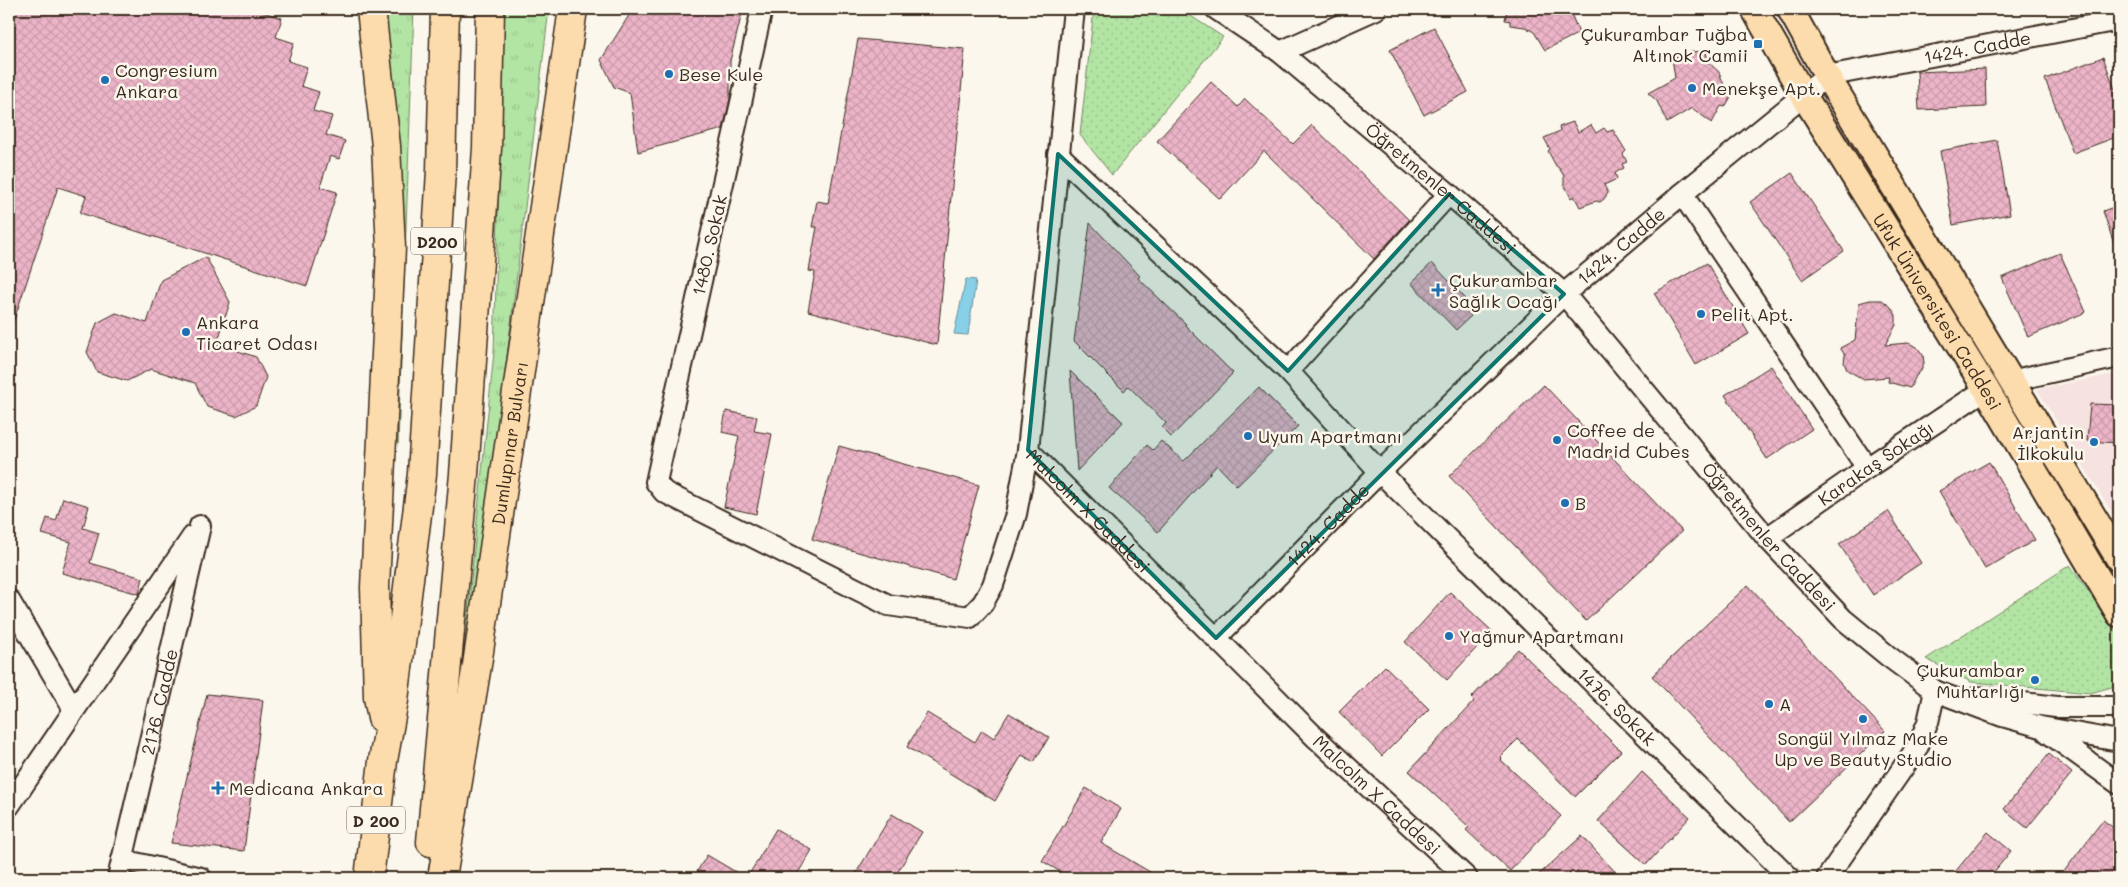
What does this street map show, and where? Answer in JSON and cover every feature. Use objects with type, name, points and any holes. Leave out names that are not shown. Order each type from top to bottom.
[{"type":"highway","points":[[371,9],[386,146],[391,248],[375,587],[378,697],[385,751]]},
{"type":"highway","name":"D200","points":[[385,751],[394,700],[422,474],[442,171],[445,9]]},
{"type":"highway","points":[[428,878],[464,474],[487,148],[490,9]]},
{"type":"highway","name":"Dumlupınar Bulvarı","points":[[442,878],[482,626],[573,9]]},
{"type":"highway","name":"D 200","points":[[369,878],[385,751]]},
{"type":"main road","name":"Ufuk Üniversitesi Caddesi","points":[[1754,9],[1804,96],[1986,389],[2119,614]]},
{"type":"main road","name":"Ufuk Üniversitesi Caddesi","points":[[1790,9],[1827,76],[2119,559]]},
{"type":"street","name":"1480. Sokak","points":[[762,9],[656,482],[664,492],[888,605],[970,617],[983,602],[993,585],[1016,514],[1028,450]]},
{"type":"street","name":"Malcolm X Caddesi","points":[[1074,9],[1028,450],[1316,738],[1467,878]]},
{"type":"street","name":"Öğretmenler Caddesi","points":[[1216,9],[1280,52],[1564,294],[1767,538],[1843,619],[1888,656],[1935,690],[2002,716],[2041,728],[2119,741]]},
{"type":"street","points":[[1280,52],[1376,9]]},
{"type":"street","name":"1424. Cadde","points":[[1216,638],[1380,472],[1564,294],[1682,194],[1827,76],[2119,20]]},
{"type":"street","name":"1476. Sokak","points":[[1058,154],[1288,371],[1380,472],[1790,878]]},
{"type":"street","points":[[1288,371],[1448,194]]},
{"type":"street","points":[[1682,194],[1867,468]]},
{"type":"street","points":[[2010,381],[2119,357]]},
{"type":"street","name":"Karakaş Sokağı","points":[[1767,538],[1867,468],[1986,389]]},
{"type":"street","name":"2176. Cadde","points":[[74,710],[200,526],[120,869]]},
{"type":"street","points":[[9,600],[74,710],[9,806]]},
{"type":"street","name":"Öğretmenler Caddesi","points":[[1935,690],[2056,707],[2119,707]]},
{"type":"street","points":[[1827,878],[1918,746],[1928,722],[1935,690]]},
{"type":"street","name":"Öğretmenler Caddesi","points":[[2041,728],[2119,784]]},
{"type":"street","points":[[120,869],[201,878]]},
{"type":"highlighted area","points":[[1058,154],[1288,371],[1449,194],[1564,294],[1216,638],[1028,450]]},
{"type":"shaded area","name":"Arjantin İlkokulu","points":[[2119,373],[2119,525],[2037,389]]},
{"type":"green space","points":[[376,9],[414,9],[398,444],[395,179]]},
{"type":"green space","points":[[504,9],[549,9],[467,687],[460,690],[494,352]]},
{"type":"green space","points":[[1094,9],[1180,9],[1223,37],[1112,175],[1080,135]]},
{"type":"green space","points":[[2070,565],[2119,636],[2119,685],[2090,693],[1971,682],[1926,659]]},
{"type":"water","points":[[966,279],[976,280],[968,335],[954,334]]},
{"type":"building","points":[[9,9],[253,9],[282,18],[276,37],[294,43],[288,61],[307,67],[301,86],[319,92],[313,111],[332,116],[326,135],[345,141],[339,159],[330,156],[320,187],[337,192],[307,286],[80,213],[86,196],[58,187],[11,329],[9,329]]},
{"type":"building","name":"Bese Kule","points":[[633,9],[743,9],[730,61],[730,99],[723,129],[638,152],[630,93],[614,87],[601,60]]},
{"type":"building","points":[[1507,9],[1573,9],[1572,16],[1579,33],[1545,50],[1534,32],[1525,27],[1510,25],[1510,21],[1505,20]]},
{"type":"building","points":[[1434,27],[1468,92],[1424,115],[1390,50]]},
{"type":"building","points":[[858,39],[965,49],[937,345],[808,311],[815,272],[809,271],[817,227],[812,227],[817,201],[828,203]]},
{"type":"building","name":"Menekşe Apt.","points":[[1706,51],[1708,62],[1719,72],[1724,85],[1733,93],[1725,107],[1721,106],[1712,123],[1692,108],[1667,123],[1657,101],[1648,93],[1675,78],[1672,58],[1688,56],[1690,52]]},
{"type":"building","points":[[2103,57],[2119,100],[2119,136],[2073,153],[2045,79]]},
{"type":"building","points":[[1985,69],[1986,107],[1919,110],[1917,72]]},
{"type":"building","points":[[1211,82],[1238,107],[1245,99],[1293,144],[1312,125],[1409,220],[1374,259],[1264,151],[1220,199],[1157,141]]},
{"type":"building","points":[[1573,122],[1578,132],[1591,125],[1596,133],[1604,128],[1607,132],[1613,130],[1626,151],[1623,154],[1627,162],[1622,164],[1624,168],[1615,173],[1617,179],[1604,185],[1608,193],[1604,199],[1600,202],[1596,201],[1580,207],[1574,196],[1571,198],[1564,184],[1564,176],[1548,151],[1550,149],[1544,138],[1560,131],[1559,127]]},
{"type":"building","points":[[1997,140],[2010,214],[1953,225],[1940,151]]},
{"type":"building","points":[[1792,173],[1844,251],[1802,280],[1750,202]]},
{"type":"building","points":[[2119,205],[2119,253],[2117,253],[2103,211]]},
{"type":"building","points":[[1090,223],[1140,276],[1138,278],[1233,373],[1171,437],[1162,428],[1166,423],[1128,386],[1124,391],[1074,341]]},
{"type":"building","points":[[2060,253],[2086,312],[2028,337],[2002,278]]},
{"type":"building","points":[[206,257],[230,302],[217,344],[256,357],[266,377],[256,406],[236,416],[207,407],[195,383],[151,369],[127,381],[97,372],[87,352],[97,323],[116,313],[147,323],[161,280]]},
{"type":"building","name":"Çukurambar Sağlık Ocağı","points":[[1432,263],[1465,298],[1459,303],[1471,316],[1456,330],[1411,283]]},
{"type":"building","name":"Pelit Apt.","points":[[1707,263],[1749,334],[1696,365],[1654,293]]},
{"type":"building","points":[[1870,300],[1882,300],[1890,306],[1896,315],[1896,325],[1885,345],[1908,343],[1917,347],[1923,355],[1924,363],[1921,371],[1910,388],[1888,382],[1889,377],[1863,379],[1847,370],[1844,363],[1845,355],[1840,348],[1855,340],[1859,303]]},
{"type":"building","points":[[1771,366],[1812,429],[1767,459],[1725,395]]},
{"type":"building","points":[[1070,371],[1123,422],[1077,471]]},
{"type":"building","name":"B","points":[[1544,385],[1682,531],[1586,621],[1449,476]]},
{"type":"building","points":[[1259,387],[1298,426],[1237,486],[1217,465],[1158,532],[1109,488],[1147,445],[1153,450],[1161,441],[1184,461]]},
{"type":"building","points":[[2090,404],[2119,405],[2119,443],[2087,441]]},
{"type":"building","points":[[726,411],[757,417],[754,431],[772,434],[756,514],[724,507],[739,436],[722,432]]},
{"type":"building","points":[[839,446],[979,485],[953,579],[812,539]]},
{"type":"building","points":[[1989,462],[2035,540],[1985,569],[1939,491]]},
{"type":"building","points":[[63,498],[89,506],[83,528],[99,533],[90,563],[143,578],[139,594],[62,573],[71,542],[42,534],[47,518],[56,521]]},
{"type":"building","points":[[1888,511],[1921,563],[1873,595],[1839,544]]},
{"type":"building","name":"A","points":[[1748,585],[1885,731],[1789,822],[1652,676]]},
{"type":"building","name":"Yağmur Apartmanı","points":[[1450,592],[1492,631],[1447,680],[1405,642]]},
{"type":"building","points":[[1518,649],[1621,751],[1575,797],[1518,739],[1500,757],[1561,816],[1510,871],[1466,830],[1469,827],[1409,771],[1474,701],[1471,698]]},
{"type":"building","points":[[1385,666],[1429,709],[1382,756],[1339,712]]},
{"type":"building","name":"Medicana Ankara","points":[[207,694],[263,700],[244,851],[171,843]]},
{"type":"building","points":[[927,713],[975,742],[982,730],[994,738],[1009,713],[1049,737],[1034,762],[1022,755],[995,801],[907,747]]},
{"type":"building","points":[[2049,754],[2072,773],[2027,828],[2004,809]]},
{"type":"building","points":[[1642,772],[1690,817],[1646,865],[1598,821]]},
{"type":"building","points":[[1086,788],[1121,809],[1101,843],[1160,878],[1071,878],[1042,861]]},
{"type":"building","points":[[892,814],[922,832],[894,878],[853,878]]},
{"type":"building","points":[[2103,820],[2119,832],[2119,878],[2059,878]]},
{"type":"building","points":[[776,829],[812,850],[795,878],[747,878]]},
{"type":"building","points":[[1988,832],[2011,851],[1989,878],[1950,878]]},
{"type":"building","points":[[1582,836],[1621,878],[1535,878]]},
{"type":"building","points":[[707,855],[746,878],[693,878]]},
{"type":"place","name":"Çukurambar Tuğba Altınok Camii","points":[[1758,44]]},
{"type":"place","name":"Bese Kule","points":[[669,74]]},
{"type":"place","name":"Congresium Ankara","points":[[105,80]]},
{"type":"place","name":"Menekşe Apt.","points":[[1692,88]]},
{"type":"place","name":"Çukurambar Sağlık Ocağı","points":[[1438,290]]},
{"type":"place","name":"Pelit Apt.","points":[[1701,314]]},
{"type":"place","name":"Ankara Ticaret Odası","points":[[186,332]]},
{"type":"place","name":"Uyum Apartmanı","points":[[1248,436]]},
{"type":"place","name":"Coffee de Madrid Cubes","points":[[1557,440]]},
{"type":"place","name":"Arjantin İlkokulu","points":[[2094,442]]},
{"type":"place","name":"B","points":[[1565,503]]},
{"type":"place","name":"Yağmur Apartmanı","points":[[1449,636]]},
{"type":"place","name":"Çukurambar Muhtarlığı","points":[[2035,680]]},
{"type":"place","name":"A","points":[[1769,704]]},
{"type":"place","name":"Songül Yılmaz Make Up ve Beauty Studio","points":[[1863,719]]},
{"type":"place","name":"Medicana Ankara","points":[[218,788]]}]
